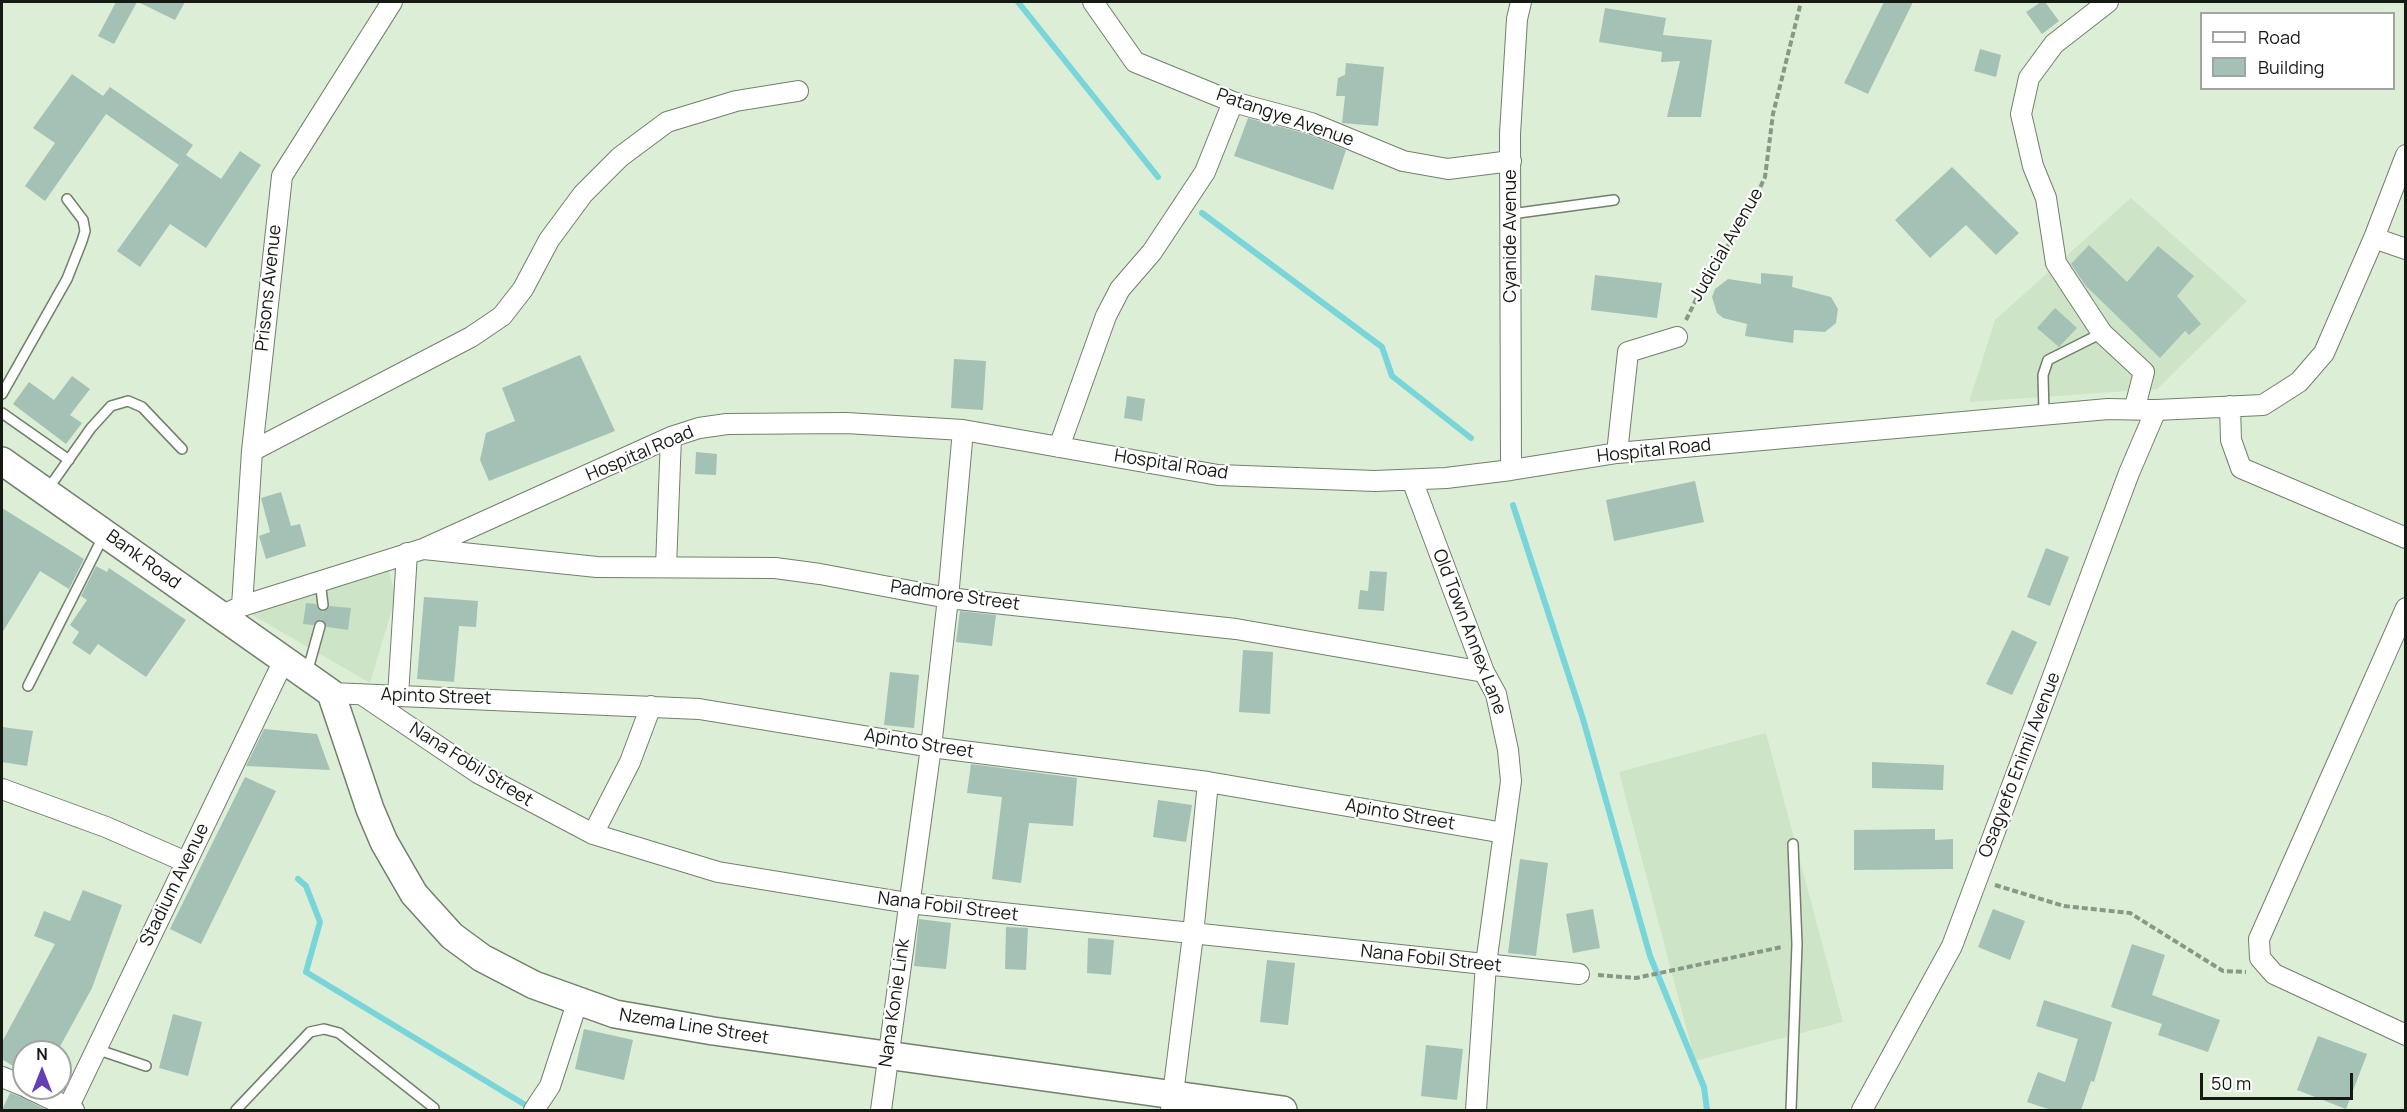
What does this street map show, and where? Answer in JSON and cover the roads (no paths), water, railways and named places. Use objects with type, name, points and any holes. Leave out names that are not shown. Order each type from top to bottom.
[{"type":"street","name":"Prisons Avenue","points":[[232,611],[282,176],[392,2]]},
{"type":"street","name":"Patangye Avenue","points":[[1093,2],[1135,62],[1233,102],[1311,123],[1403,160],[1448,169],[1511,161]]},
{"type":"street","name":"Cyanide Avenue","points":[[1511,471],[1511,161],[1516,31],[1521,2]]},
{"type":"street","points":[[2108,2],[2054,44],[2029,78],[2021,114],[2033,166],[2046,198],[2056,262],[2102,333],[2144,372],[2135,408]]},
{"type":"street","points":[[252,451],[471,337],[502,316],[523,289],[549,240],[583,194],[620,157],[667,122],[736,101],[798,91]]},
{"type":"street","points":[[1059,447],[1106,316],[1120,289],[1152,252],[1205,172],[1233,102]]},
{"type":"street","name":"Hospital Road","points":[[232,611],[415,551],[671,437],[727,424],[846,423],[963,430],[1218,475],[1375,481],[1511,471],[1617,453],[2044,414],[2135,408],[2156,410],[2263,405],[2299,382],[2324,353],[2374,238],[2406,155]]},
{"type":"street","points":[[2374,238],[2406,249]]},
{"type":"street","points":[[1617,453],[1628,352],[1677,337]]},
{"type":"street","points":[[2230,406],[2231,440],[2241,468],[2406,538]]},
{"type":"street","name":"Osagyefo Enimil Avenue","points":[[1862,1110],[1952,946],[2129,473],[2156,410]]},
{"type":"street","name":"Nana Konie Link","points":[[881,1110],[931,747],[948,598],[963,430]]},
{"type":"street","points":[[666,567],[671,437]]},
{"type":"street","name":"Bank Road","points":[[2,461],[105,533],[232,611],[284,660]]},
{"type":"street","name":"Old Town Annex Lane","points":[[1412,480],[1484,672],[1496,694],[1508,750],[1511,781],[1486,964],[1476,1110]]},
{"type":"street","points":[[398,696],[415,551]]},
{"type":"street","name":"Padmore Street","points":[[415,551],[597,567],[775,568],[948,598],[1236,629],[1484,672]]},
{"type":"street","points":[[2406,608],[2259,939],[2260,958],[2274,974],[2406,1035]]},
{"type":"street","points":[[284,660],[331,693]]},
{"type":"street","name":"Stadium Avenue","points":[[70,1110],[96,1049],[284,660]]},
{"type":"street","name":"Apinto Street","points":[[331,693],[699,709],[931,747],[1208,783],[1504,833]]},
{"type":"street","name":"Nzema Line Street","points":[[331,693],[370,809],[384,842],[414,894],[452,936],[482,958],[534,985],[577,1003],[615,1014],[713,1031],[888,1055],[1171,1103],[1283,1110]]},
{"type":"street","name":"Nana Fobil Street","points":[[361,694],[478,773],[593,834],[718,872],[908,903],[1193,935],[1579,974]]},
{"type":"street","points":[[593,834],[630,762],[651,706]]},
{"type":"street","points":[[1171,1103],[1193,935],[1208,783]]},
{"type":"street","points":[[2,789],[106,827],[186,862]]},
{"type":"street","points":[[534,1110],[549,1086],[577,1003]]},
{"type":"street","points":[[51,1100],[70,1110]]},
{"type":"lane","points":[[2,394],[67,279],[85,231],[83,220],[67,199]]},
{"type":"lane","points":[[1511,214],[1614,200]]},
{"type":"lane","points":[[2044,414],[2043,375],[2048,360],[2102,333]]},
{"type":"lane","points":[[46,491],[111,406],[129,401],[142,407],[182,449]]},
{"type":"lane","points":[[2,413],[69,460]]},
{"type":"lane","points":[[28,686],[105,533]]},
{"type":"lane","points":[[320,581],[323,605]]},
{"type":"lane","points":[[306,675],[320,626]]},
{"type":"lane","points":[[1791,1110],[1797,944],[1793,844]]},
{"type":"lane","points":[[236,1110],[310,1032],[324,1029],[339,1033],[434,1108]]},
{"type":"lane","points":[[96,1049],[146,1066]]},
{"type":"waterway","points":[[1018,2],[1158,177]]},
{"type":"waterway","points":[[1202,213],[1382,347],[1392,376],[1471,438]]},
{"type":"waterway","points":[[1513,505],[1583,719],[1650,956],[1704,1087],[1707,1110]]},
{"type":"waterway","points":[[298,879],[306,886],[320,922],[306,972],[532,1109]]}]
